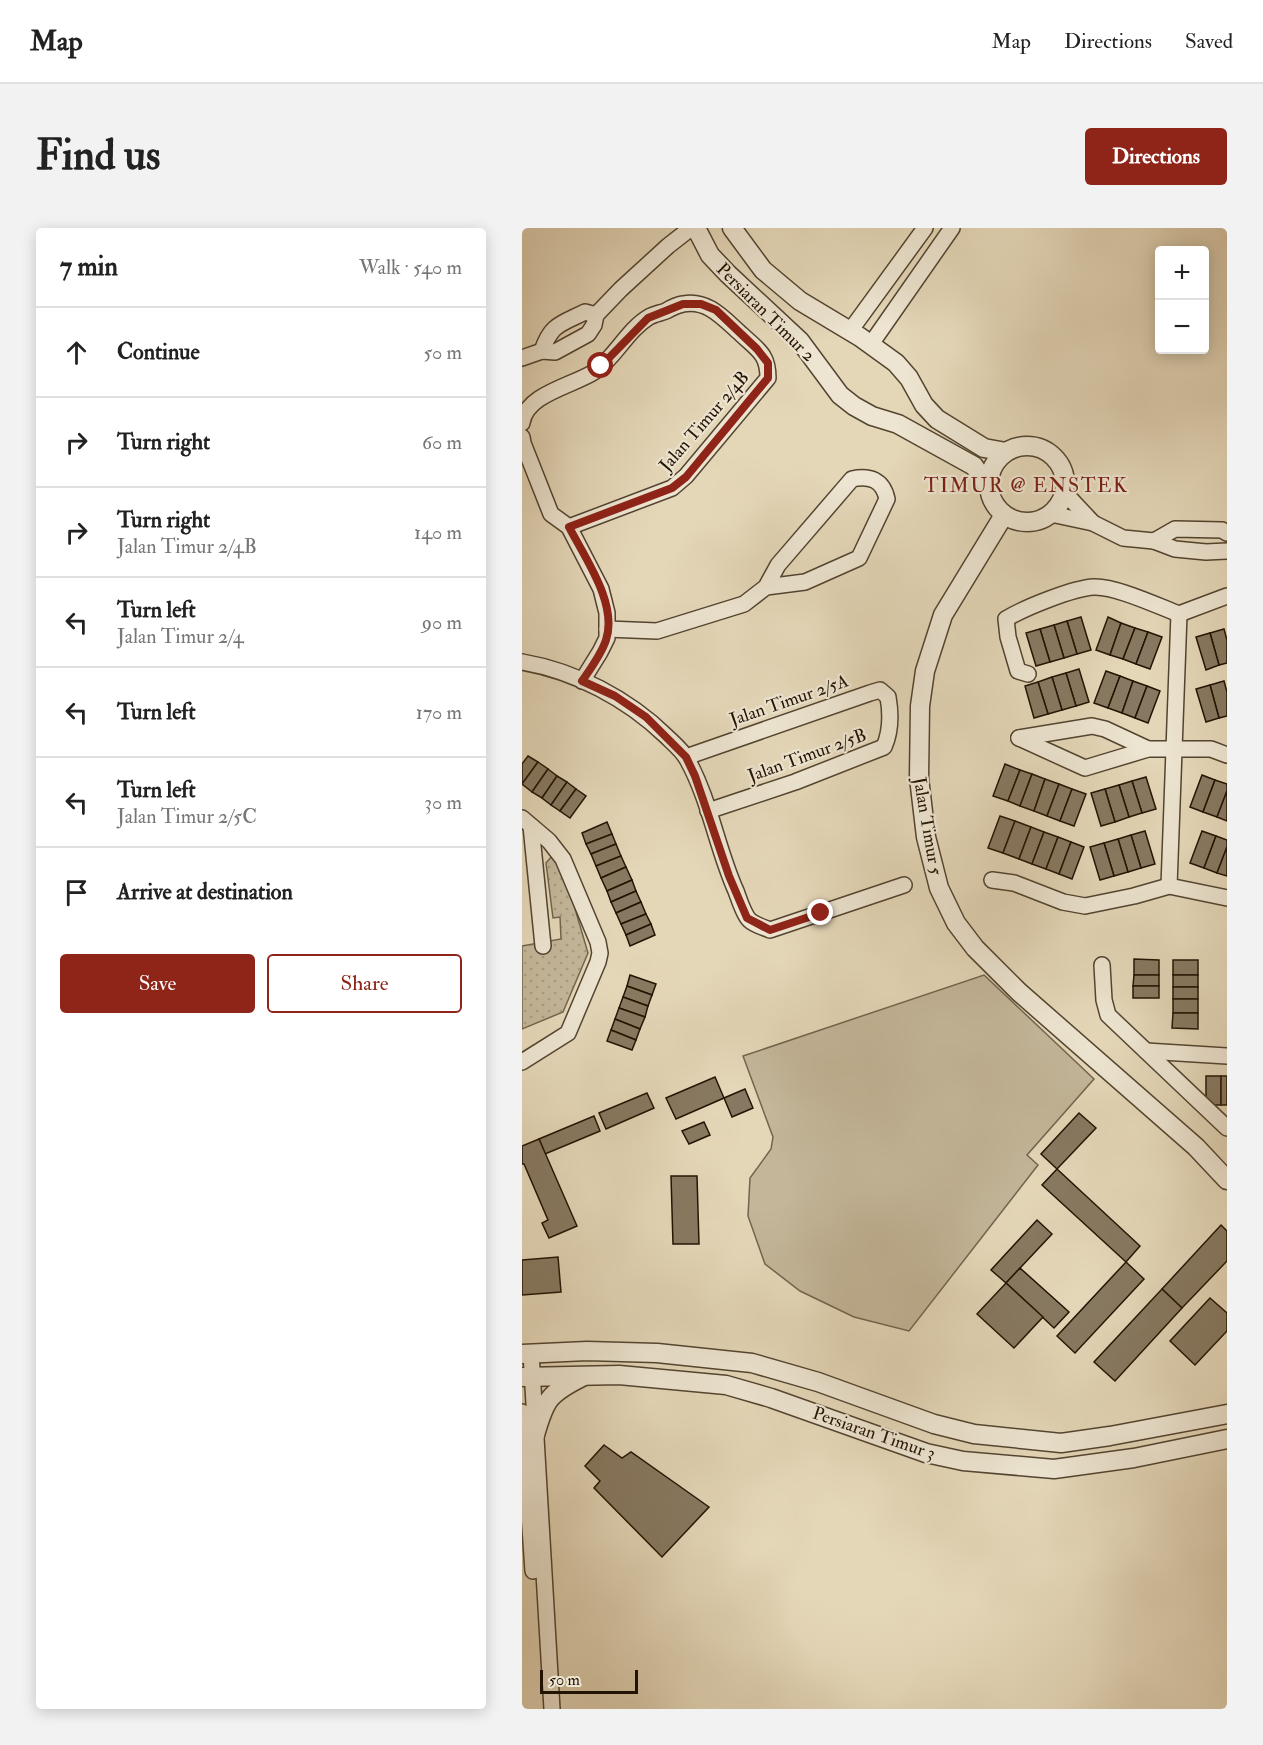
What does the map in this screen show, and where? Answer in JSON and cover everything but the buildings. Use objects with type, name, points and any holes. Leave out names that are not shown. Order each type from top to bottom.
[{"type":"street","points":[[522,358],[542,351],[555,352],[588,334],[594,326],[596,315],[645,268],[694,228]]},
{"type":"street","name":"Persiaran Timur 2","points":[[694,228],[710,255],[800,341],[840,395],[872,416],[898,424],[974,466],[988,488],[991,498],[1004,515],[1027,522],[1040,520],[1051,514],[1092,523],[1123,538],[1154,541],[1175,549],[1206,552],[1227,551]]},
{"type":"street","name":"Persiaran Timur 2","points":[[732,228],[763,270],[800,301],[871,344],[896,363],[909,378],[924,405],[937,418],[984,448],[1006,452],[1031,447],[1043,450],[1053,457],[1061,468],[1064,492],[1092,523]]},
{"type":"street","points":[[850,331],[925,228]]},
{"type":"street","points":[[871,344],[952,228]]},
{"type":"street","name":"Jalan Timur 2/4B","points":[[522,423],[523,416],[530,405],[546,394],[594,371],[648,318],[683,304],[701,304],[716,310],[757,349],[768,363],[768,378],[686,477],[672,488],[569,527]]},
{"type":"street","points":[[542,351],[548,333],[562,323],[585,312],[596,315]]},
{"type":"street","points":[[522,437],[551,514],[569,527],[601,589],[607,613],[607,638],[582,681]]},
{"type":"street","points":[[988,488],[993,468],[1006,452]]},
{"type":"street","points":[[607,629],[657,631],[744,604],[766,586],[778,565],[852,479],[863,477],[874,479],[885,489],[887,499],[859,558],[805,582],[766,586]]},
{"type":"street","points":[[1051,514],[1059,504],[1064,492]]},
{"type":"street","name":"Jalan Timur 5","points":[[1004,515],[943,615],[925,671],[920,706],[919,778],[926,837],[939,888],[956,923],[983,956],[1019,992],[1196,1147],[1227,1180]]},
{"type":"street","name":"Persiaran Timur 2","points":[[1154,541],[1175,529],[1222,530],[1227,533]]},
{"type":"street","points":[[1028,674],[1018,671],[1005,627],[1006,619],[1016,613],[1095,587],[1115,590],[1179,614],[1227,596]]},
{"type":"street","points":[[1169,886],[1179,614]]},
{"type":"street","points":[[522,662],[582,681],[615,696],[646,717],[686,757],[708,811],[729,876],[747,918],[770,930],[904,885]]},
{"type":"street","name":"Jalan Timur 2/5A","points":[[686,757],[880,690],[888,697],[890,711]]},
{"type":"street","name":"Jalan Timur 2/5B","points":[[708,811],[795,782],[884,747],[889,736],[890,711]]},
{"type":"street","points":[[1148,749],[1105,729],[1092,726],[1019,738],[1085,768],[1148,749],[1211,749],[1227,755]]},
{"type":"street","points":[[1211,749],[1227,742]]},
{"type":"street","points":[[526,822],[543,946]]},
{"type":"street","points":[[522,1062],[568,1033],[600,953],[598,942],[562,858],[549,841],[526,822]]},
{"type":"street","points":[[992,880],[1014,883],[1063,902],[1085,906],[1169,886],[1227,898]]},
{"type":"street","points":[[1102,965],[1104,1000],[1108,1015],[1227,1128]]},
{"type":"street","points":[[1146,1051],[1227,1056]]},
{"type":"street","name":"Persiaran Timur 3","points":[[526,1354],[587,1351],[657,1353],[752,1364],[818,1382],[934,1424],[974,1434],[1061,1443],[1227,1414]]},
{"type":"street","points":[[526,1354],[527,1436],[544,1709]]},
{"type":"street","points":[[527,1436],[548,1399],[564,1386],[586,1375]]},
{"type":"street","name":"Persiaran Timur 3","points":[[527,1376],[619,1375],[726,1385],[771,1398],[926,1453],[963,1461],[1054,1469],[1134,1458],[1227,1439]]},
{"type":"street","points":[[522,1412],[527,1436],[552,1709]]},
{"type":"shaded area","points":[[553,855],[561,861],[588,953],[563,1012],[522,1029],[522,946],[561,939],[560,917],[553,918],[546,863]]},
{"type":"shaded area","points":[[984,975],[1094,1079],[1027,1155],[1038,1165],[909,1331],[854,1317],[800,1291],[765,1264],[748,1216],[750,1178],[771,1149],[773,1137],[743,1056]]},
{"type":"district","name":"TIMUR @ ENSTEK","points":[[1026,485]]},
{"type":"route","points":[[601,366],[648,318],[683,304],[701,304],[716,310],[757,349],[768,363],[768,378],[686,477],[662,493],[569,527],[601,589],[607,613],[607,638],[582,681],[615,696],[646,717],[686,757],[708,811],[729,876],[747,918],[770,930],[821,913]]}]
